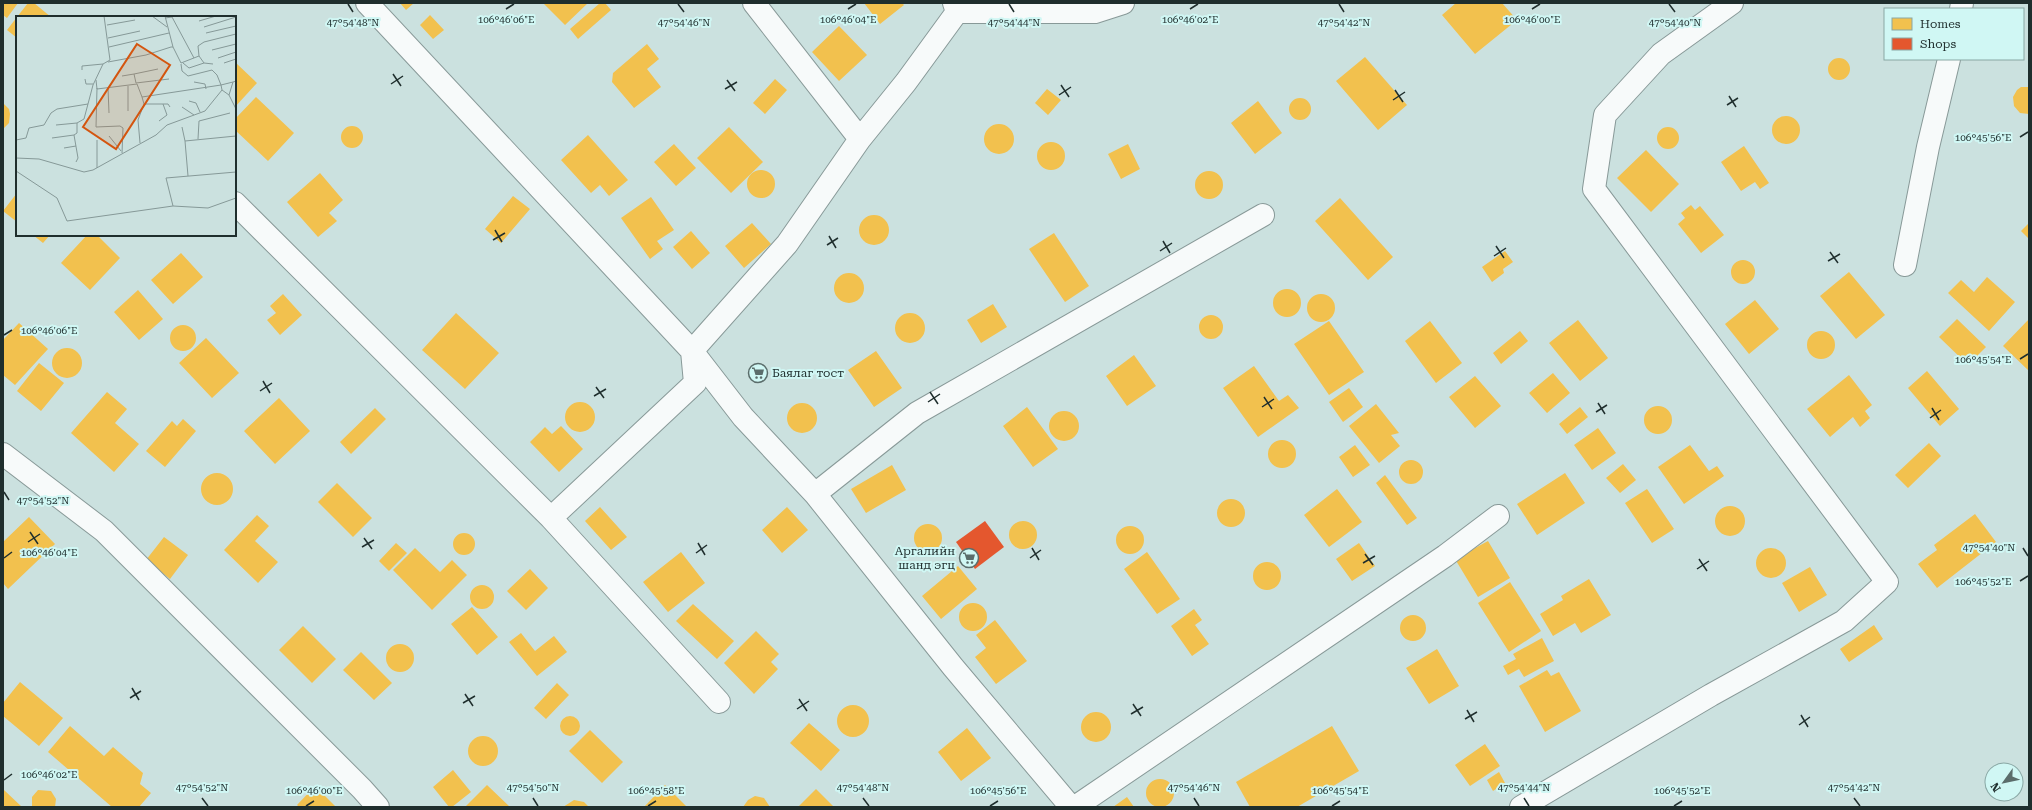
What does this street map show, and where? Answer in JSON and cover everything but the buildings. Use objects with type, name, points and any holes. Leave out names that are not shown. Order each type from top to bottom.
[{"type":"street","points":[[367,3],[692,351],[742,416],[815,494],[953,667],[1071,807]]},
{"type":"street","points":[[754,3],[860,139]]},
{"type":"street","points":[[551,518],[695,384],[692,351],[787,244],[860,139],[906,82],[955,8],[1095,12],[1123,3]]},
{"type":"street","points":[[1521,807],[1711,695],[1844,620],[1887,582],[1594,189],[1605,115],[1661,54],[1732,3]]},
{"type":"street","points":[[1905,265],[1928,147],[1949,60]]},
{"type":"street","points":[[236,203],[551,518],[719,702]]},
{"type":"street","points":[[815,494],[917,413],[1263,215]]},
{"type":"street","points":[[3,454],[104,531],[362,789],[378,807]]},
{"type":"street","points":[[1075,807],[1445,556],[1498,516]]},
{"type":"place","name":"Баялаг тост","points":[[758,373]]},
{"type":"place","name":"Аргалийн шанд эгц","points":[[969,558]]}]
